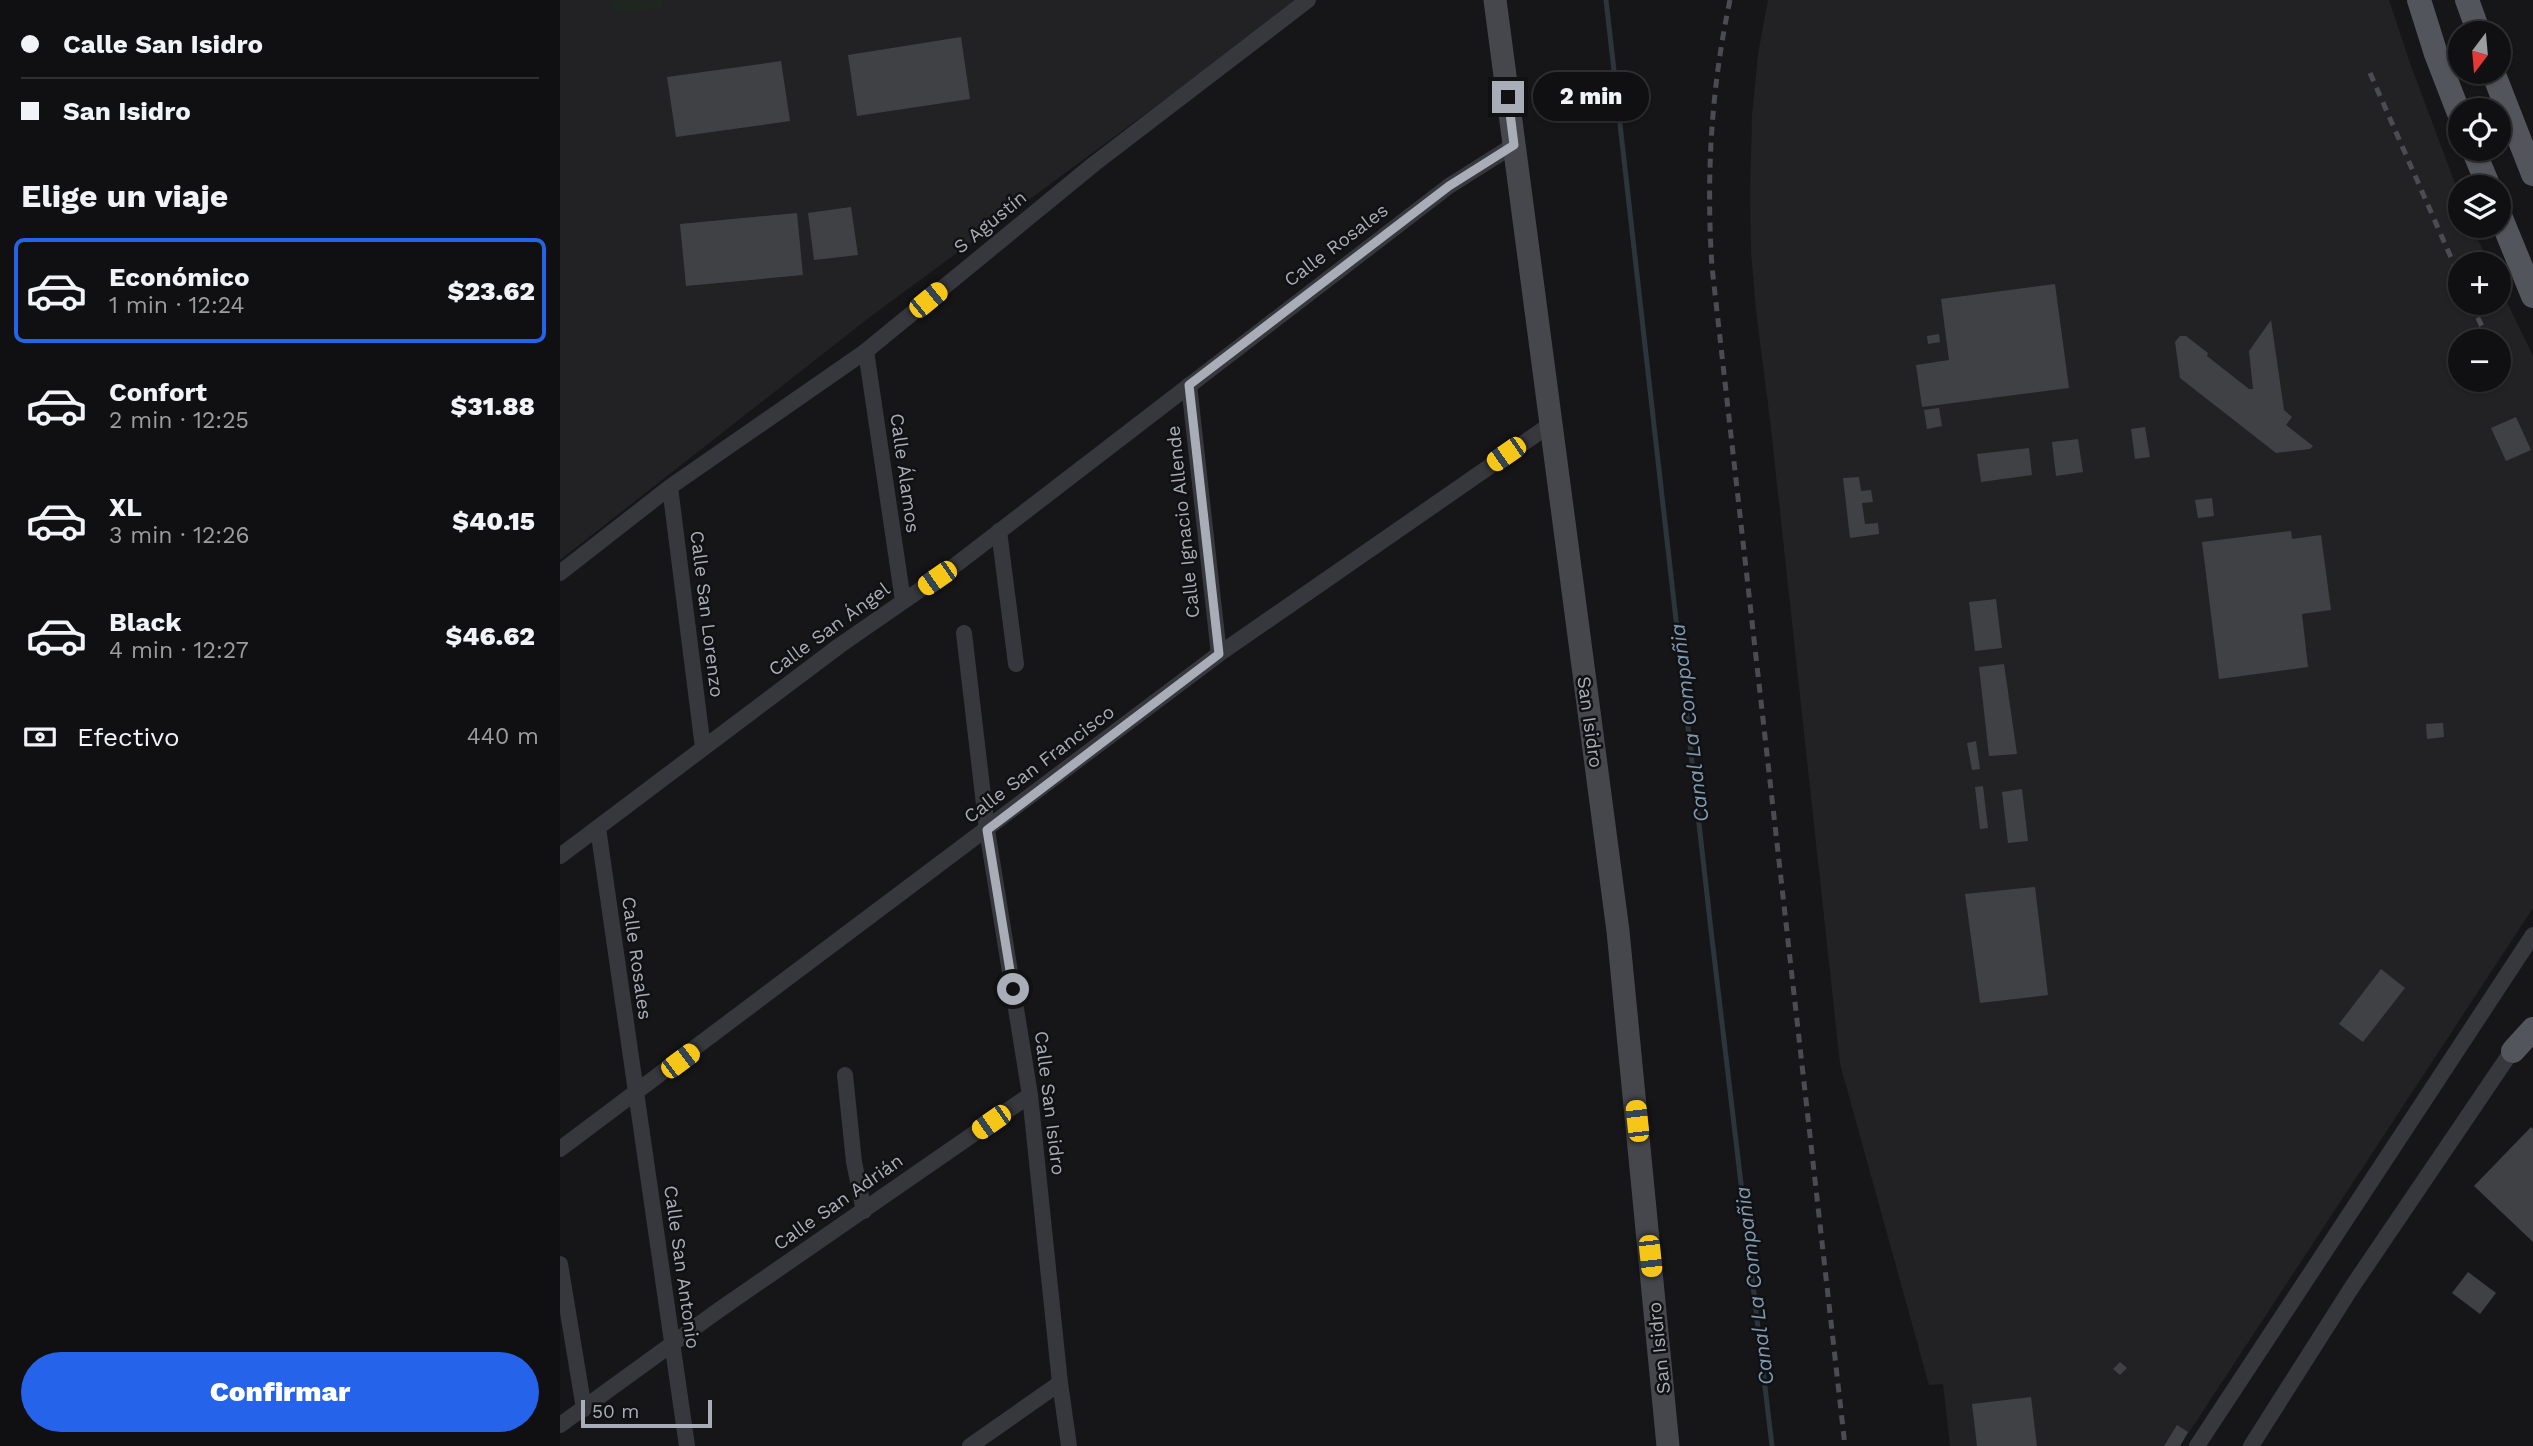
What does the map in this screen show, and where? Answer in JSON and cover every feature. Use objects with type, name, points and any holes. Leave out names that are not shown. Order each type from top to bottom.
[{"type":"main road","name":"San Isidro","points":[[1495,0],[1618,931],[1668,1446]]},
{"type":"main road","points":[[2419,0],[2453,98]]},
{"type":"main road","points":[[2467,0],[2475,21]]},
{"type":"main road","points":[[2498,84],[2533,174]]},
{"type":"main road","points":[[2509,238],[2533,296]]},
{"type":"main road","points":[[2513,1051],[2533,1029]]},
{"type":"street","name":"S Agustín","points":[[560,573],[670,486],[866,351],[1094,164],[1308,0]]},
{"type":"street","name":"Calle Rosales","points":[[1189,385],[1449,186],[1514,145]]},
{"type":"street","name":"Calle Álamos","points":[[866,351],[903,601]]},
{"type":"street","name":"Calle San Ángel","points":[[560,856],[703,748],[953,567],[1189,385]]},
{"type":"street","name":"Calle Ignacio Allende","points":[[1189,385],[1219,654]]},
{"type":"street","name":"Calle San Francisco","points":[[560,1149],[1219,654],[1551,424]]},
{"type":"street","name":"Calle San Lorenzo","points":[[670,486],[703,748]]},
{"type":"street","points":[[999,531],[1016,664]]},
{"type":"street","name":"Calle San Isidro","points":[[964,633],[987,830],[1030,1096],[1069,1446]]},
{"type":"street","name":"Calle Rosales","points":[[597,828],[636,1094]]},
{"type":"street","points":[[2197,1446],[2533,935]]},
{"type":"street","points":[[2251,1446],[2352,1287],[2513,1051],[2533,1017]]},
{"type":"street","points":[[845,1075],[854,1162],[864,1210]]},
{"type":"street","name":"Calle San Antonio","points":[[636,1094],[687,1446]]},
{"type":"street","name":"Calle San Adrián","points":[[560,1424],[1030,1096]]},
{"type":"street","points":[[560,1264],[584,1409]]},
{"type":"street","points":[[970,1446],[1060,1383]]},
{"type":"shaded area","points":[[560,0],[1300,0],[870,317],[560,560]]},
{"type":"shaded area","points":[[613,0],[662,0],[663,9],[614,14]]},
{"type":"shaded area","points":[[1768,0],[2389,0],[2452,175],[2448,175],[2448,238],[2477,238],[2484,252],[2448,252],[2448,315],[2511,315],[2511,311],[2533,356],[2533,908],[2180,1446],[1950,1446],[1943,1384],[1929,1385],[1840,1064],[1756,311],[1751,252],[1752,116],[1758,54]]},
{"type":"building","points":[[961,37],[970,99],[857,116],[848,55]]},
{"type":"building","points":[[781,61],[790,121],[676,137],[667,77]]},
{"type":"building","points":[[851,207],[858,255],[814,260],[808,213]]},
{"type":"building","points":[[797,213],[803,275],[686,286],[680,224]]},
{"type":"building","points":[[2055,284],[2069,388],[1922,407],[1916,365],[1949,360],[1941,299]]},
{"type":"building","points":[[2271,320],[2284,410],[2292,417],[2286,425],[2313,446],[2310,449],[2276,453],[2180,378],[2175,342],[2180,336],[2186,336],[2208,353],[2207,356],[2249,389],[2253,389],[2249,351]]},
{"type":"building","points":[[1939,334],[1940,342],[1928,344],[1927,336]]},
{"type":"building","points":[[1939,408],[1942,426],[1927,429],[1924,410]]},
{"type":"building","points":[[2516,417],[2531,450],[2506,461],[2491,428]]},
{"type":"building","points":[[2145,427],[2150,457],[2135,459],[2131,429]]},
{"type":"building","points":[[2078,439],[2083,472],[2056,476],[2052,442]]},
{"type":"building","points":[[2029,448],[2032,475],[1981,482],[1977,454]]},
{"type":"building","points":[[1859,477],[1861,491],[1871,490],[1873,502],[1862,503],[1865,524],[1878,523],[1879,534],[1850,538],[1843,478]]},
{"type":"building","points":[[2212,498],[2214,516],[2198,518],[2195,500]]},
{"type":"building","points":[[2291,531],[2292,539],[2321,535],[2331,610],[2302,614],[2308,667],[2219,679],[2202,542]]},
{"type":"building","points":[[1996,599],[2002,648],[1975,651],[1969,602]]},
{"type":"building","points":[[2004,664],[2017,754],[1989,756],[1979,667]]},
{"type":"building","points":[[2443,723],[2444,737],[2427,739],[2426,724]]},
{"type":"building","points":[[1976,741],[1980,769],[1972,770],[1967,743]]},
{"type":"building","points":[[1983,786],[1988,828],[1980,829],[1975,787]]},
{"type":"building","points":[[2022,789],[2028,841],[2008,843],[2002,792]]},
{"type":"building","points":[[2035,887],[2048,995],[1980,1003],[1965,894]]},
{"type":"building","points":[[2381,969],[2405,988],[2363,1042],[2339,1024]]},
{"type":"building","points":[[2531,1127],[2533,1129],[2533,1242],[2474,1186]]},
{"type":"building","points":[[2468,1272],[2496,1293],[2480,1314],[2452,1293]]},
{"type":"building","points":[[2120,1362],[2127,1368],[2120,1375],[2113,1369]]},
{"type":"building","points":[[2031,1397],[2037,1446],[1977,1446],[1972,1404]]},
{"type":"building","points":[[2177,1425],[2188,1432],[2180,1446],[2164,1446]]},
{"type":"waterway","name":"Canal La Compañia","points":[[1606,0],[1772,1446]]},
{"type":"railway","points":[[1730,0],[1714,100],[1710,166],[1712,267],[1845,1446]]},
{"type":"railway","points":[[2370,73],[2449,252]]},
{"type":"railway","points":[[2477,315],[2483,329]]},
{"type":"route","points":[[1013,989],[987,830],[1219,654],[1189,385],[1449,186],[1514,145],[1508,97]]}]
